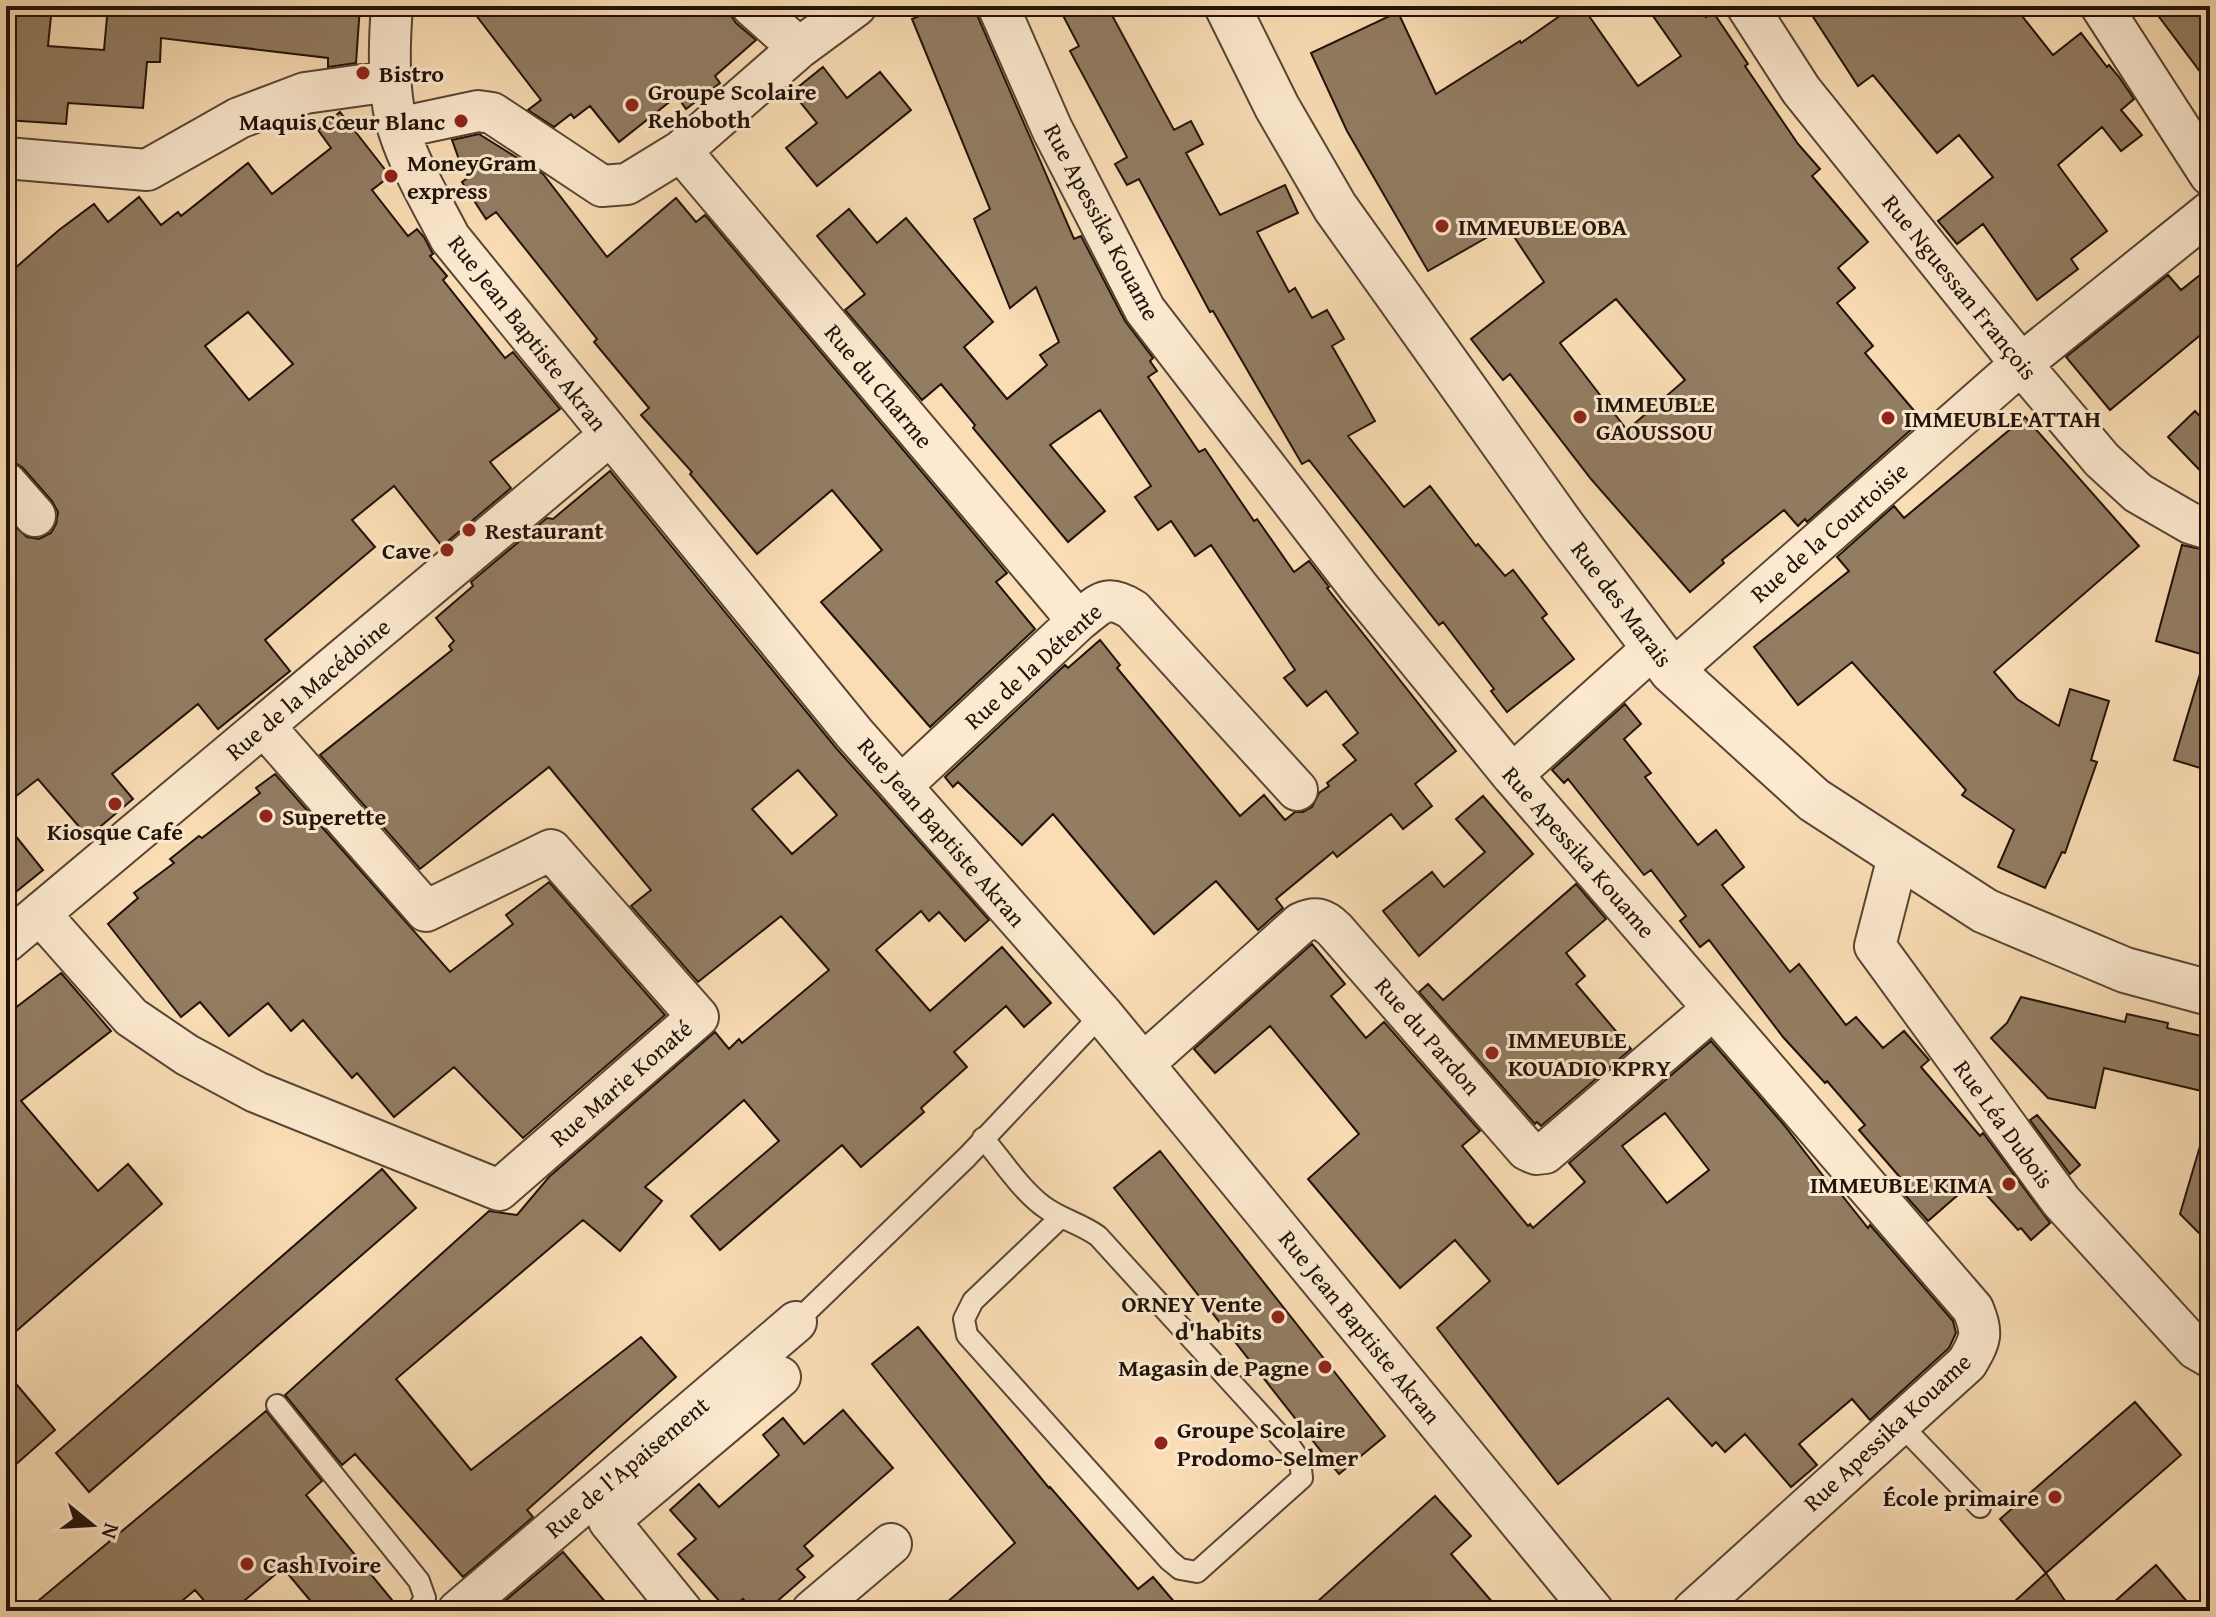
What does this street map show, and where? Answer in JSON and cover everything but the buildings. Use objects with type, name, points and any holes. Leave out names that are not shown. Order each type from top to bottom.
[{"type":"street","name":"Rue Jean Baptiste Akran","points":[[392,6],[391,81],[398,128],[419,179],[450,238],[854,733],[1102,1014],[1593,1611]]},
{"type":"street","points":[[752,6],[799,48]]},
{"type":"street","points":[[398,128],[478,111],[492,113],[602,186],[627,184],[681,151],[799,48],[856,6]]},
{"type":"street","name":"Rue Apessika Kouame","points":[[998,6],[1052,129],[1145,310],[1360,589],[1512,775],[1973,1309],[1981,1330],[1977,1347],[1967,1363],[1693,1611]]},
{"type":"street","name":"Rue des Marais","points":[[1227,6],[1277,107],[1335,207],[1662,659],[1814,800],[1985,911],[2125,970],[2210,993]]},
{"type":"street","name":"Rue Nguessan François","points":[[1747,6],[1801,90],[2102,460],[2138,493],[2190,523],[2210,529]]},
{"type":"street","points":[[2101,6],[2210,175]]},
{"type":"street","points":[[6,158],[147,170],[239,118],[305,93],[391,81]]},
{"type":"street","name":"Rue du Charme","points":[[681,151],[1078,621]]},
{"type":"street","name":"Rue de la Courtoisie","points":[[1512,775],[1662,659],[2210,212]]},
{"type":"street","name":"Rue de la Macédoine","points":[[6,942],[610,435]]},
{"type":"street","points":[[6,483],[35,516]]},
{"type":"street","name":"Rue de la Détente","points":[[901,786],[1078,621],[1103,601],[1117,600],[1133,610],[1297,790]]},
{"type":"street","name":"Rue Marie Konaté","points":[[40,914],[131,1017],[187,1055],[256,1092],[499,1190],[698,1017],[551,850],[426,911],[264,726]]},
{"type":"street","name":"Rue Léa Dubois","points":[[1898,857],[1875,946],[2061,1201],[2196,1349],[2210,1357]]},
{"type":"street","name":"Rue du Pardon","points":[[1143,1064],[1301,923],[1313,918],[1326,921],[1335,930],[1527,1150],[1536,1154],[1545,1153],[1713,1009]]},
{"type":"street","name":"Rue de l'Apaisement","points":[[458,1611],[796,1322]]},
{"type":"street","points":[[682,1611],[609,1521],[780,1377]]},
{"type":"street","points":[[812,1611],[891,1544]]},
{"type":"lane","points":[[796,1322],[983,1138],[1102,1014]]},
{"type":"lane","points":[[983,1138],[1039,1204],[1060,1218],[1082,1224],[1098,1236],[1300,1461],[1302,1478],[1197,1572],[1180,1569],[1169,1560],[967,1335],[964,1319],[973,1301],[1060,1218]]},
{"type":"lane","points":[[277,1405],[419,1581],[425,1598],[417,1611]]},
{"type":"lane","points":[[1899,1423],[1980,1507]]},
{"type":"place","name":"Bistro","points":[[363,73]]},
{"type":"place","name":"Groupe Scolaire Rehoboth","points":[[632,105]]},
{"type":"place","name":"Maquis Cœur Blanc","points":[[461,121]]},
{"type":"place","name":"MoneyGram express","points":[[391,176]]},
{"type":"place","name":"IMMEUBLE OBA","points":[[1442,226]]},
{"type":"place","name":"IMMEUBLE GAOUSSOU","points":[[1580,417]]},
{"type":"place","name":"IMMEUBLE ATTAH","points":[[1888,418]]},
{"type":"place","name":"Restaurant","points":[[469,530]]},
{"type":"place","name":"Cave","points":[[447,550]]},
{"type":"place","name":"Kiosque Cafe","points":[[115,804]]},
{"type":"place","name":"Superette","points":[[266,816]]},
{"type":"place","name":"IMMEUBLE KOUADIO KPRY","points":[[1492,1053]]},
{"type":"place","name":"IMMEUBLE KIMA","points":[[2009,1184]]},
{"type":"place","name":"ORNEY Vente d'habits","points":[[1278,1317]]},
{"type":"place","name":"Magasin de Pagne","points":[[1325,1367]]},
{"type":"place","name":"Groupe Scolaire Prodomo-Selmer","points":[[1161,1443]]},
{"type":"place","name":"École primaire","points":[[2055,1497]]},
{"type":"place","name":"Cash Ivoire","points":[[247,1564]]}]
